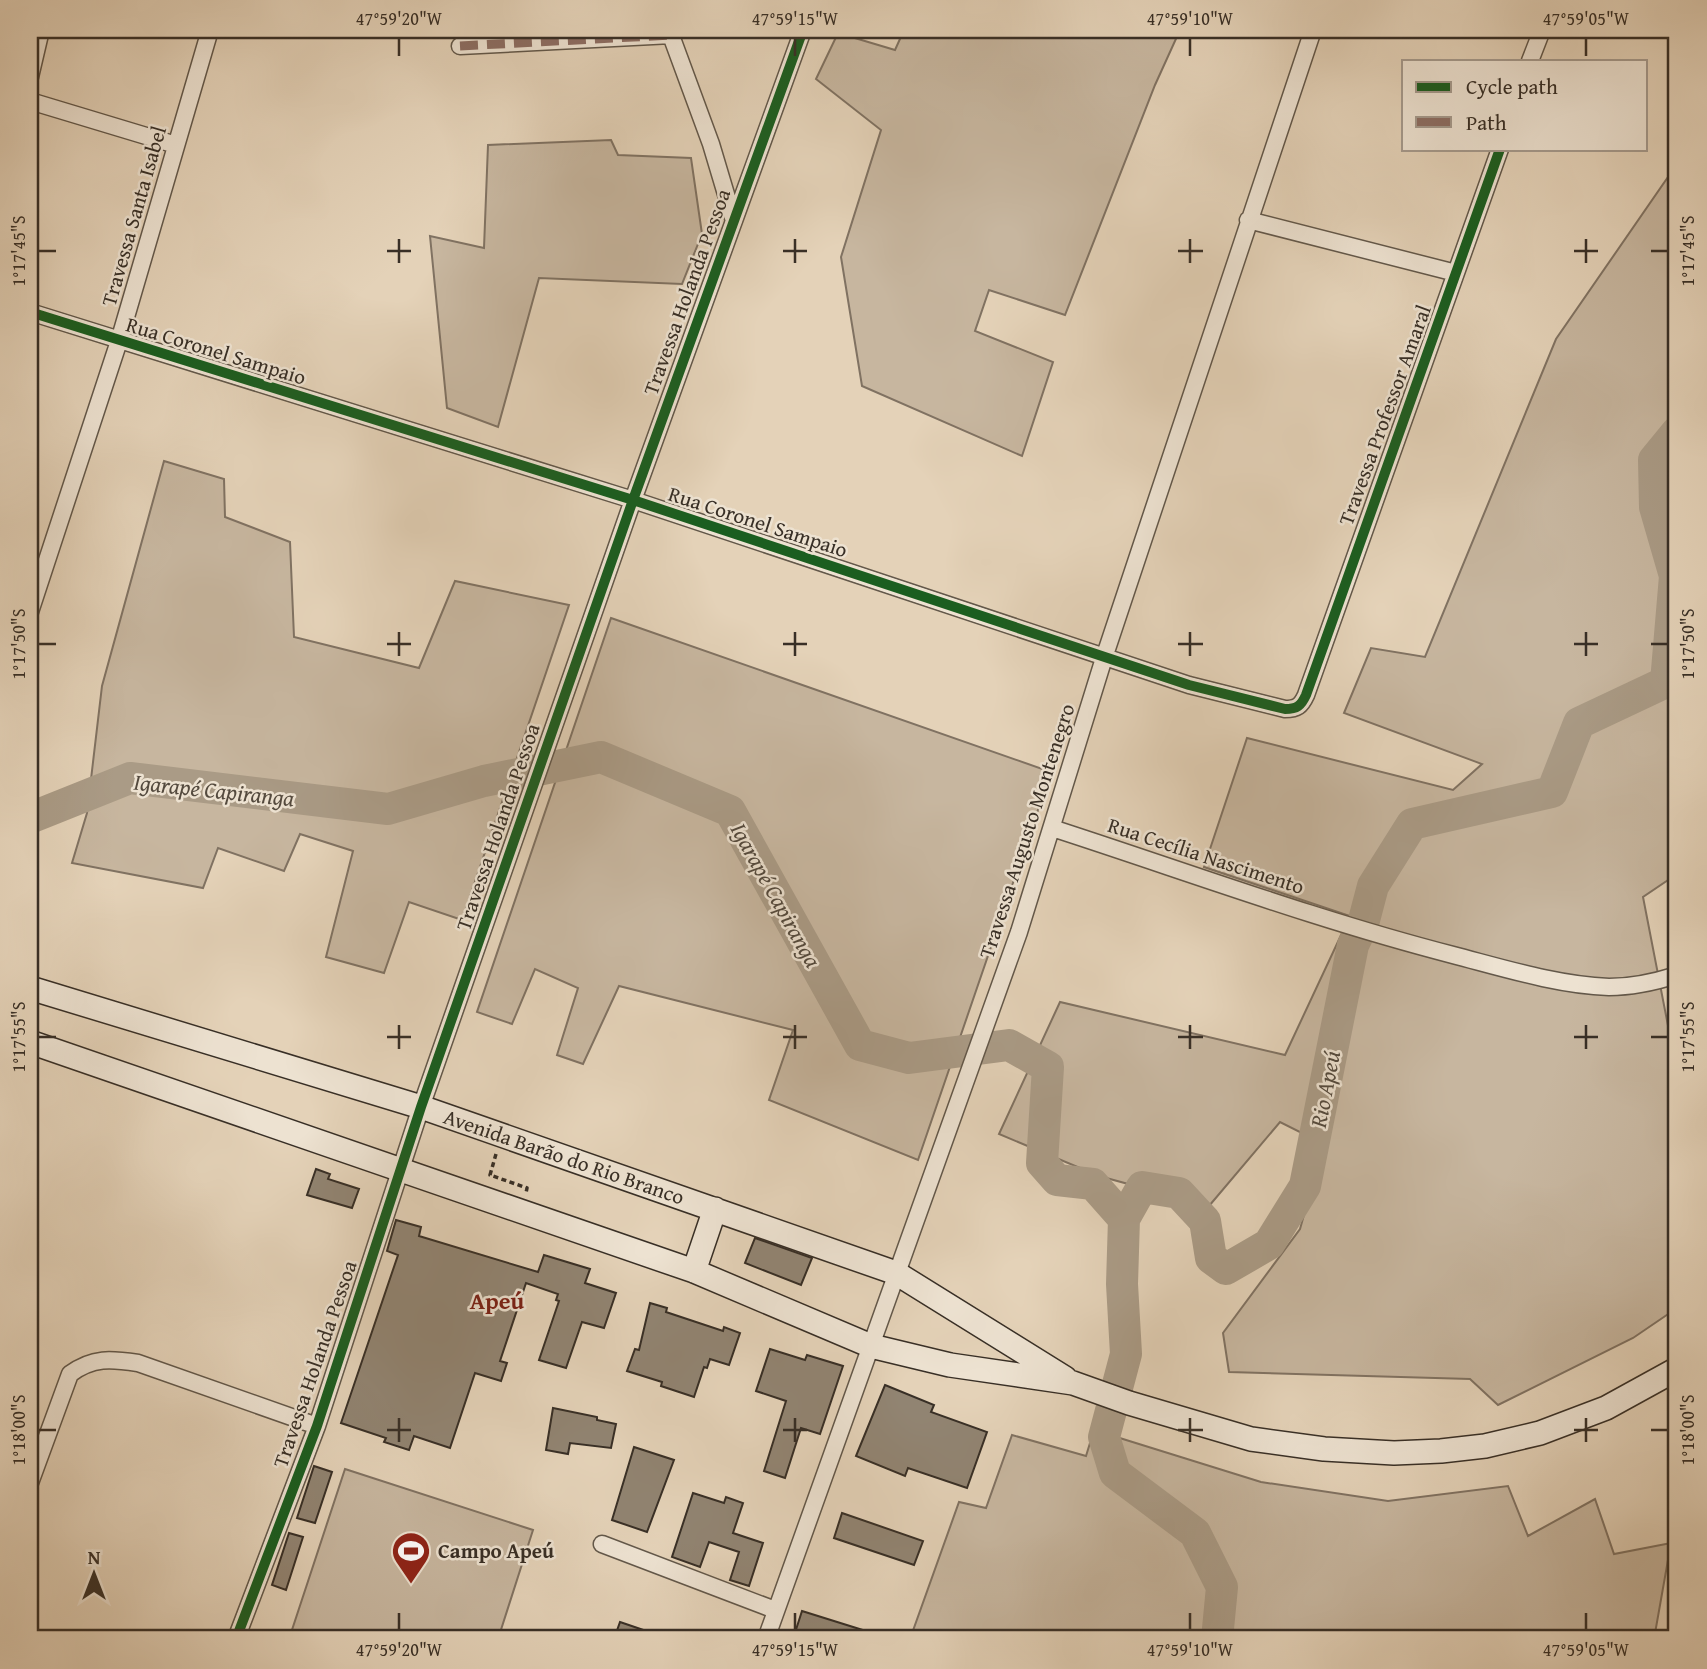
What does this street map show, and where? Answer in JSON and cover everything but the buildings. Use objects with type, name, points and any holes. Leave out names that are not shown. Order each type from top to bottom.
[{"type":"main road","name":"Avenida Barão do Rio Branco","points":[[30,988],[421,1107],[896,1273],[1082,1387]]},
{"type":"main road","name":"Avenida Barão do Rio Branco","points":[[30,1042],[694,1271],[871,1346],[950,1365],[1082,1387],[1251,1439],[1394,1453],[1485,1446],[1540,1433],[1606,1408],[1677,1369]]},
{"type":"main road","points":[[694,1271],[715,1209]]},
{"type":"street","points":[[30,77],[41,30]]},
{"type":"street","name":"Travessa Santa Isabel","points":[[30,612],[119,341],[211,30]]},
{"type":"street","name":"Travessa Holanda Pessoa","points":[[236,1639],[317,1426],[421,1107],[632,500],[803,30]]},
{"type":"street","name":"Travessa Augusto Montenegro","points":[[766,1639],[987,1020],[1052,828],[1104,658],[1248,220],[1313,30]]},
{"type":"street","points":[[1531,60],[1542,30]]},
{"type":"street","points":[[460,46],[671,32],[734,221]]},
{"type":"street","points":[[30,101],[176,145]]},
{"type":"street","name":"Travessa Professor Amaral","points":[[1306,695],[1500,150]]},
{"type":"street","points":[[1248,220],[1456,273]]},
{"type":"street","name":"Rua Coronel Sampaio","points":[[30,313],[632,500],[1189,685],[1285,709],[1294,709],[1301,705],[1306,695]]},
{"type":"street","name":"Rua Cecília Nascimento","points":[[1052,828],[1378,936],[1505,968],[1589,985],[1634,985],[1677,975]]},
{"type":"street","points":[[30,1483],[70,1374],[97,1359],[138,1363],[317,1426]]},
{"type":"street","points":[[602,1544],[775,1610]]},
{"type":"path","points":[[503,1136],[490,1175],[527,1188],[519,1211]]},
{"type":"shaded area","points":[[904,30],[1180,30],[1155,85],[1065,315],[989,290],[975,331],[1053,362],[1022,456],[862,386],[841,257],[881,130],[816,79],[838,33],[895,50]]},
{"type":"shaded area","points":[[611,140],[618,155],[691,158],[702,234],[682,284],[539,278],[498,427],[447,408],[430,236],[484,248],[488,145]]},
{"type":"shaded area","points":[[1677,164],[1677,874],[1643,897],[1677,1072],[1677,1308],[1633,1338],[1498,1405],[1470,1379],[1229,1372],[1223,1333],[1300,1229],[1324,1144],[1280,1122],[1209,1206],[1099,1176],[999,1134],[1060,1002],[1285,1055],[1350,916],[1204,867],[1247,738],[1453,790],[1482,764],[1344,713],[1371,648],[1425,657],[1556,339]]},
{"type":"shaded area","points":[[164,461],[224,479],[225,517],[290,542],[294,637],[419,668],[455,581],[569,605],[462,920],[409,902],[384,973],[326,957],[353,851],[300,834],[284,871],[218,848],[203,888],[72,863],[87,813],[102,686]]},
{"type":"shaded area","points":[[611,618],[1051,772],[918,1160],[769,1100],[793,1030],[619,986],[583,1064],[557,1055],[578,988],[535,969],[512,1024],[477,1012]]},
{"type":"shaded area","points":[[1094,1430],[1261,1482],[1388,1501],[1508,1486],[1528,1536],[1595,1499],[1614,1554],[1671,1543],[1654,1639],[910,1639],[959,1502],[986,1508],[1012,1435],[1086,1456]]},
{"type":"shaded area","name":"Campo Apeú","points":[[345,1469],[533,1530],[498,1639],[289,1639]]},
{"type":"waterway","name":"Rio Apeú","points":[[1217,1639],[1222,1587],[1195,1533],[1115,1473],[1104,1437],[1126,1354],[1122,1284],[1124,1219],[1142,1187],[1179,1193],[1205,1221],[1211,1258],[1226,1269],[1269,1244],[1305,1186],[1353,945],[1363,924],[1373,886],[1412,824],[1552,792],[1579,723],[1666,682],[1675,576],[1655,507],[1654,460],[1677,432]]},
{"type":"waterway","name":"Igarapé Capiranga","points":[[30,818],[130,778],[388,809],[484,781],[601,757],[730,811],[860,1045],[909,1058],[1009,1045],[1048,1067],[1042,1163],[1057,1180],[1093,1184],[1124,1219]]},
{"type":"marked path","points":[[460,46],[672,35]]},
{"type":"cycle path","points":[[236,1639],[317,1426],[421,1107],[633,500],[803,30]]},
{"type":"cycle path","points":[[30,312],[633,500],[1189,685],[1289,709],[1298,706],[1306,695],[1500,150]]},
{"type":"place","name":"Campo Apeú","points":[[411,1585]]},
{"type":"district","name":"Apeú","points":[[497,1301]]}]
